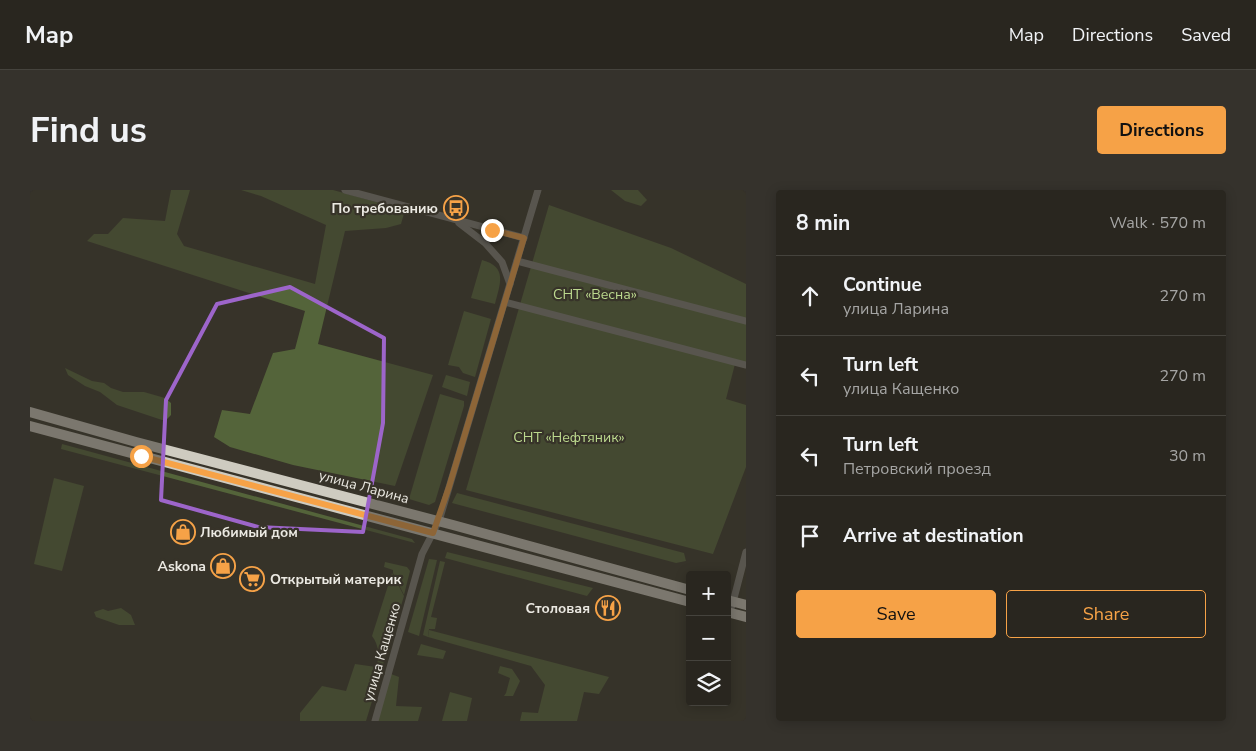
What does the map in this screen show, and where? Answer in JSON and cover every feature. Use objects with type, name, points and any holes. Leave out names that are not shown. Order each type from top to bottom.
[{"type":"main road","name":"улица Ларина","points":[[30,412],[686,589]]},
{"type":"main road","name":"улица Ларина","points":[[30,426],[686,601]]},
{"type":"main road","points":[[731,601],[746,605]]},
{"type":"main road","points":[[731,614],[746,617]]},
{"type":"street","points":[[346,190],[524,238]]},
{"type":"street","name":"улица Кащенко","points":[[375,721],[422,554],[438,521],[538,190]]},
{"type":"street","points":[[455,220],[485,243],[502,262],[510,284]]},
{"type":"street","points":[[517,261],[746,321]]},
{"type":"street","points":[[505,302],[746,365]]},
{"type":"street","points":[[731,598],[746,552]]},
{"type":"highlighted area","points":[[290,287],[384,338],[383,423],[363,532],[258,527],[161,500],[166,400],[217,304]]},
{"type":"green space","points":[[171,190],[190,190],[177,234],[184,246],[315,284],[326,225],[261,196],[241,190],[333,190],[405,210],[401,224],[386,228],[345,231],[318,344],[433,375],[395,486],[293,465],[230,447],[214,437],[222,410],[250,414],[273,353],[295,349],[305,311],[87,241],[94,234],[108,234],[123,218],[165,221]]},
{"type":"green space","points":[[611,190],[638,190],[647,200],[641,206],[625,201]]},
{"type":"green space","points":[[549,205],[671,248],[746,284],[746,367],[735,364],[726,399],[746,405],[746,467],[713,554],[466,490]]},
{"type":"green space","points":[[482,260],[496,267],[499,272],[500,283],[495,304],[471,298]]},
{"type":"green space","points":[[464,311],[491,319],[475,377],[463,373],[459,367],[448,365]]},
{"type":"green space","points":[[65,368],[92,381],[104,383],[111,388],[123,392],[144,392],[165,398],[171,403],[171,415],[166,420],[162,420],[117,405],[100,392],[85,386],[68,375]]},
{"type":"green space","points":[[446,375],[470,382],[467,396],[442,387]]},
{"type":"green space","points":[[440,394],[464,401],[464,406],[435,502],[429,505],[409,499]]},
{"type":"green space","points":[[62,444],[412,539],[415,543],[61,449]]},
{"type":"green space","points":[[54,478],[84,486],[62,571],[34,564]]},
{"type":"green space","points":[[457,493],[684,553],[686,561],[676,563],[452,503]]},
{"type":"green space","points":[[447,552],[593,588],[587,596],[445,558]]},
{"type":"green space","points":[[429,559],[437,560],[419,636],[408,632]]},
{"type":"green space","points":[[440,561],[445,562],[431,617],[437,618],[435,629],[429,629],[428,637],[423,635]]},
{"type":"green space","points":[[385,562],[407,567],[410,571],[404,595],[393,570],[384,567]]},
{"type":"green space","points":[[392,573],[404,596],[366,721],[300,721],[300,713],[322,686],[346,691],[355,664],[376,667],[378,651],[372,636]]},
{"type":"green space","points":[[121,608],[131,615],[135,625],[119,625],[96,617],[94,612],[103,609],[108,611]]},
{"type":"green space","points":[[429,630],[609,677],[599,694],[584,692],[577,721],[520,721],[522,712],[538,713],[545,685],[531,666],[428,637]]},
{"type":"green space","points":[[421,644],[446,651],[443,659],[417,655]]},
{"type":"green space","points":[[500,666],[512,669],[520,681],[513,696],[504,696],[510,678],[498,673]]},
{"type":"green space","points":[[391,674],[399,677],[396,706],[422,707],[418,721],[378,721]]},
{"type":"green space","points":[[450,692],[472,698],[467,721],[442,721]]},
{"type":"place","name":"По требованию","points":[[456,208]]},
{"type":"place","name":"Любимый дом","points":[[183,532]]},
{"type":"place","name":"Askona","points":[[223,566]]},
{"type":"place","name":"Открытый материк","points":[[252,579]]},
{"type":"place","name":"Столовая","points":[[608,608]]},
{"type":"route","points":[[141,456],[433,533],[449,487],[524,238],[492,230]]},
{"type":"park label","name":"СНТ «Весна»","points":[[595,294]]},
{"type":"park label","name":"СНТ «Нефтяник»","points":[[569,437]]}]
